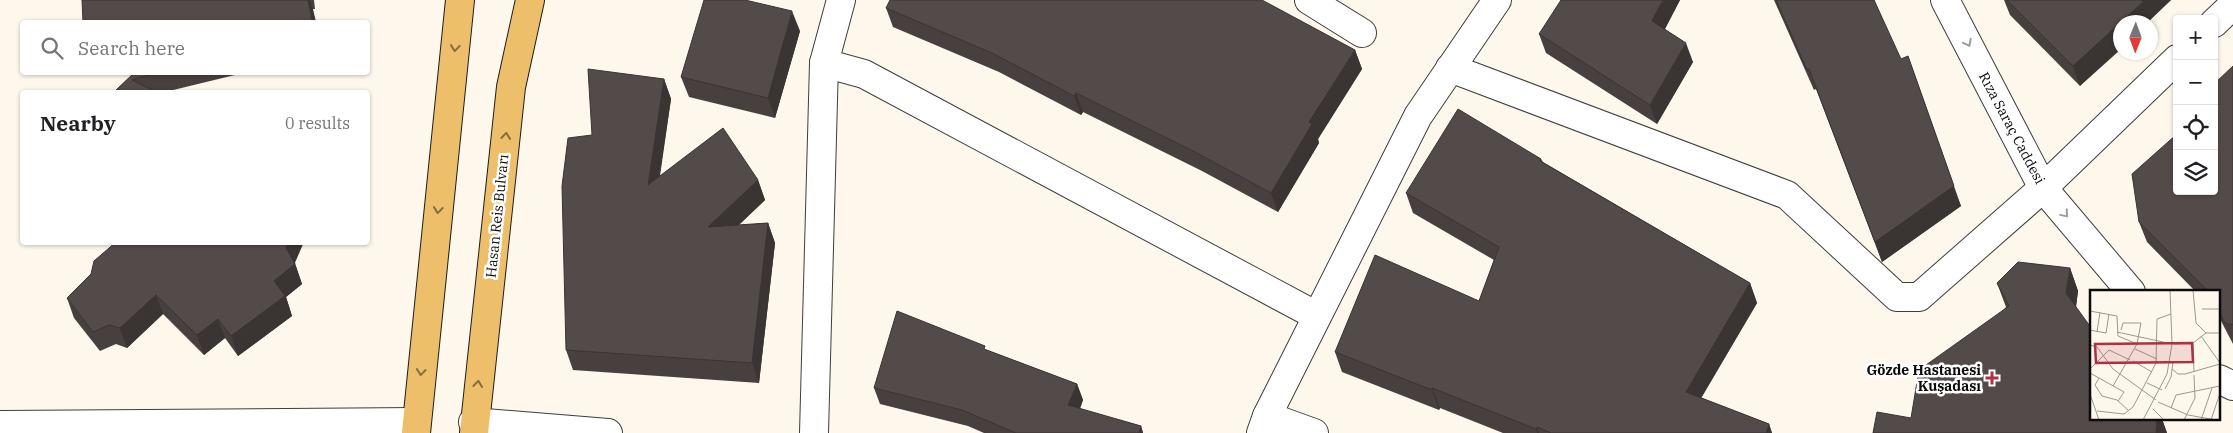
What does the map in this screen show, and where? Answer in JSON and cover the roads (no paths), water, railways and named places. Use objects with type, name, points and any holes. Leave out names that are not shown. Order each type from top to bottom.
[{"type":"main road","points":[[416,428],[460,0]]},
{"type":"main road","name":"Hasan Reis Bulvarı","points":[[473,427],[511,88],[530,0]]},
{"type":"street","points":[[814,433],[824,63],[841,0]]},
{"type":"street","points":[[1309,0],[1362,33]]},
{"type":"street","points":[[1314,433],[1264,425],[1418,116],[1497,0]]},
{"type":"street","name":"Rıza Saraç Caddesi","points":[[1945,0],[2043,188],[2129,290]]},
{"type":"street","points":[[2218,19],[2233,5]]},
{"type":"street","points":[[1450,68],[1787,196],[1896,297],[1919,298],[2043,188],[2176,60]]},
{"type":"street","points":[[824,63],[864,74],[1317,316]]},
{"type":"street","points":[[2220,380],[2233,386]]},
{"type":"street","points":[[0,425],[416,428]]},
{"type":"street","points":[[473,427],[608,433]]},
{"type":"place","name":"Gözde Hastanesi Kuşadası","points":[[1992,378]]}]
